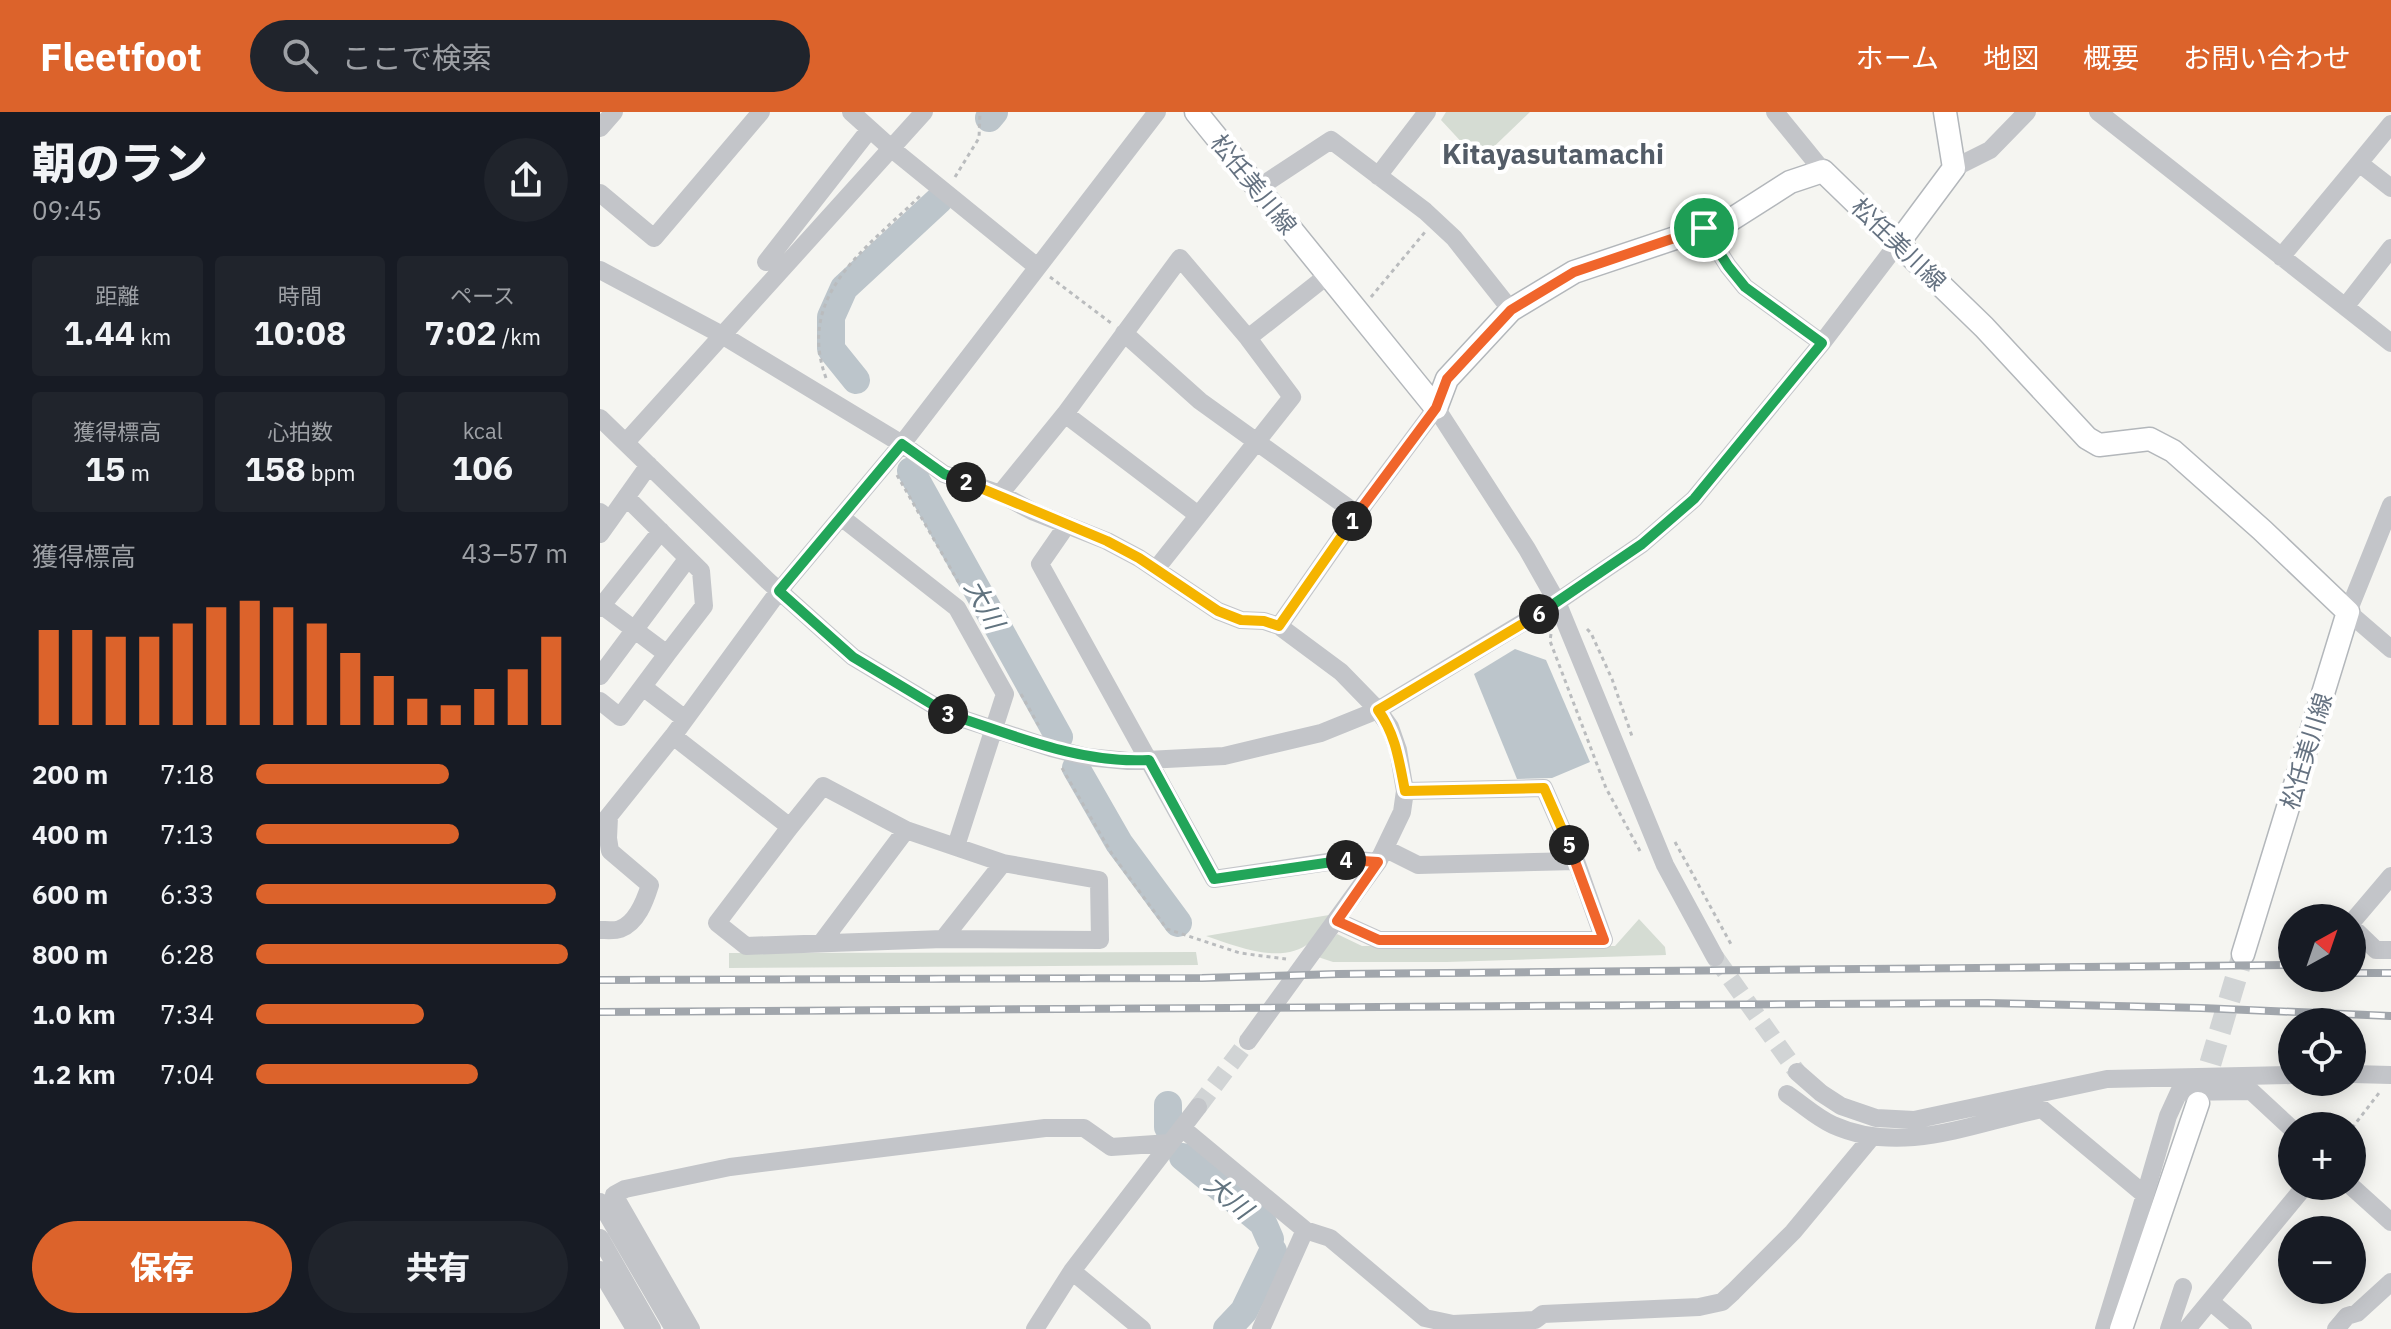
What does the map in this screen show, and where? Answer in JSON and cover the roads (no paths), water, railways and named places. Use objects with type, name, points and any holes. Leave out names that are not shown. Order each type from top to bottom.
[{"type":"main road","name":"松任美川線","points":[[1196,112],[1436,408]]},
{"type":"main road","points":[[1899,242],[1954,168],[1945,112]]},
{"type":"main road","name":"松任美川線","points":[[1823,171],[1984,327],[2087,438],[2099,445],[2150,439],[2173,451],[2348,612],[2243,954]]},
{"type":"main road","points":[[1436,408],[1447,379],[1511,310],[1574,272],[1732,219],[1790,182],[1823,171]]},
{"type":"main road","points":[[2121,1329],[2198,1103]]},
{"type":"street","points":[[600,128],[614,112]]},
{"type":"street","points":[[600,193],[654,238],[761,112]]},
{"type":"street","points":[[851,112],[1036,266]]},
{"type":"street","points":[[766,262],[784,239],[804,232],[892,149],[924,112]]},
{"type":"street","points":[[600,930],[620,930],[633,920],[643,906],[650,885],[610,851],[604,822],[673,736],[779,591],[902,444],[1157,112]]},
{"type":"street","points":[[1378,176],[1427,112]]},
{"type":"street","points":[[1775,112],[1823,171]]},
{"type":"street","points":[[1954,168],[1990,150],[2027,112]]},
{"type":"street","points":[[2098,112],[2391,343]]},
{"type":"street","points":[[2281,257],[2391,124]]},
{"type":"street","points":[[626,442],[722,335],[804,232],[870,129]]},
{"type":"street","points":[[1258,188],[1331,140],[1435,220],[1454,238],[1511,310]]},
{"type":"street","points":[[2359,163],[2391,188]]},
{"type":"street","points":[[1704,228],[1745,287],[1822,343]]},
{"type":"street","points":[[600,418],[779,591],[853,657],[948,714],[1087,757],[1128,761],[1224,756],[1321,733],[1378,710],[1557,602],[1642,544],[1694,499],[1822,343],[1899,242]]},
{"type":"street","points":[[2345,307],[2391,248]]},
{"type":"street","points":[[1000,494],[1065,414],[1180,258],[1248,338],[1292,397],[1156,569]]},
{"type":"street","points":[[600,270],[722,335],[902,444],[944,474],[1000,494],[1107,541],[1156,569],[1218,611],[1241,620],[1264,621],[1279,626],[1341,672],[1378,710],[1390,727],[1398,750],[1405,791],[1402,812],[1382,856],[1248,1041]]},
{"type":"street","points":[[1248,338],[1328,275]]},
{"type":"street","points":[[1124,333],[1200,401],[1357,514]]},
{"type":"street","points":[[1279,626],[1436,408],[1527,549],[1557,602],[1665,865],[1715,957]]},
{"type":"street","points":[[1065,414],[1198,515]]},
{"type":"street","points":[[603,522],[649,465]]},
{"type":"street","points":[[600,701],[620,717],[704,606],[701,571],[626,497]]},
{"type":"street","points":[[2391,505],[2348,612],[2391,649]]},
{"type":"street","points":[[841,517],[957,608],[1005,694],[996,730],[956,846]]},
{"type":"street","points":[[1067,525],[1040,564],[1214,879],[1382,856],[1418,865],[1576,861]]},
{"type":"street","points":[[661,531],[601,606],[667,654]]},
{"type":"street","points":[[600,676],[688,558]]},
{"type":"street","points":[[643,687],[685,719]]},
{"type":"street","points":[[673,736],[790,827]]},
{"type":"street","points":[[823,786],[906,830],[1003,863],[1099,880],[1100,940],[943,939],[746,946],[717,923],[823,786]]},
{"type":"street","points":[[1337,921],[1379,940],[1604,940],[1576,861],[1544,788],[1405,791]]},
{"type":"street","points":[[822,942],[906,830]]},
{"type":"street","points":[[943,939],[1003,863]]},
{"type":"street","points":[[2366,907],[2391,876]]},
{"type":"street","points":[[2366,940],[2376,950],[2391,950]]},
{"type":"street","points":[[1797,1072],[1841,1106],[1876,1118],[1914,1120],[2107,1079],[2278,1075]]},
{"type":"street","points":[[2366,1077],[2387,1082]]},
{"type":"street","points":[[2104,1329],[2168,1116],[2179,1092],[2251,1091],[2278,1116]]},
{"type":"street","points":[[1787,1094],[1831,1124],[1871,1138],[1942,1135],[2042,1109],[2145,1195]]},
{"type":"street","points":[[1035,1329],[1072,1271],[1198,1107]]},
{"type":"street","points":[[607,1198],[625,1189],[730,1167],[1045,1128],[1084,1128],[1111,1147],[1176,1136],[1305,1230],[1330,1238],[1425,1318],[1453,1324],[1540,1324],[1543,1314],[1699,1307],[1722,1302],[1793,1232],[1871,1138]]},
{"type":"street","points":[[607,1198],[674,1329]]},
{"type":"street","points":[[607,1198],[691,1329]]},
{"type":"street","points":[[2187,1329],[2293,1200]]},
{"type":"street","points":[[2366,1200],[2391,1222]]},
{"type":"street","points":[[1261,1329],[1305,1230]]},
{"type":"street","points":[[600,1238],[639,1329]]},
{"type":"street","points":[[600,1270],[639,1329]]},
{"type":"street","points":[[1072,1271],[1130,1325]]},
{"type":"street","points":[[2336,1329],[2347,1316],[2357,1313],[2391,1282]]},
{"type":"street","points":[[2169,1329],[2183,1287]]},
{"type":"street","points":[[2210,1301],[2243,1329]]},
{"type":"waterway","name":"大川","points":[[989,118],[994,112]]},
{"type":"waterway","name":"大川","points":[[856,380],[831,349],[831,317],[844,288],[939,200]]},
{"type":"waterway","name":"大川","points":[[911,471],[1059,737]]},
{"type":"waterway","name":"大川","points":[[1076,768],[1119,843],[1178,923]]},
{"type":"waterway","name":"大川","points":[[1168,1105],[1168,1127]]},
{"type":"waterway","name":"大川","points":[[1183,1157],[1263,1223],[1270,1239]]},
{"type":"waterway","name":"大川","points":[[1227,1329],[1244,1311],[1273,1251]]},
{"type":"tunnel","points":[[2201,1095],[2243,954]]},
{"type":"tunnel","points":[[1715,957],[1797,1072]]},
{"type":"tunnel","points":[[1198,1107],[1248,1041]]},
{"type":"railway","points":[[600,980],[1202,978],[2278,965]]},
{"type":"railway","points":[[2366,973],[2391,973]]},
{"type":"railway","points":[[600,1012],[1988,1003],[2391,1016]]},
{"type":"district","name":"Kitayasutamachi","points":[[1553,153]]}]
